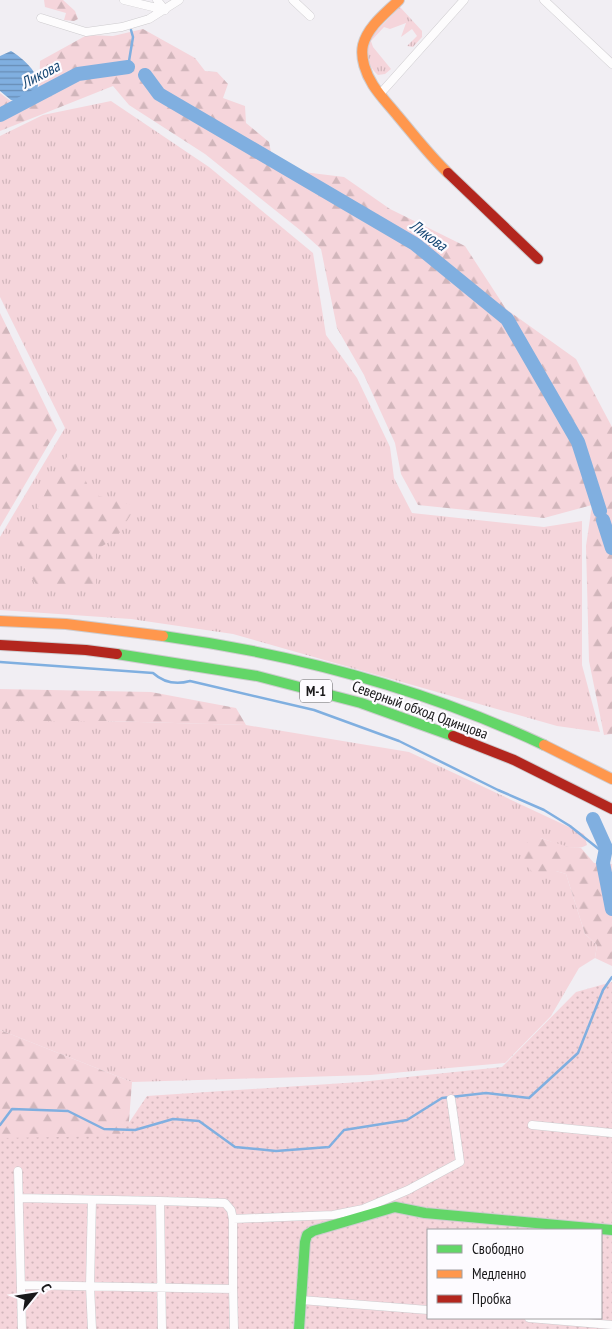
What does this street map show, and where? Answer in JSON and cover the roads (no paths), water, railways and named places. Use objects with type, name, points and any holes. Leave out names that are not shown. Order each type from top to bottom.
[{"type":"main road","points":[[399,0],[365,36],[361,48],[366,73],[380,94],[432,158],[538,259]]},
{"type":"main road","name":"Северный обход Одинцова","points":[[0,621],[84,626],[173,637],[263,654],[370,681],[466,713],[524,736],[612,779]]},
{"type":"main road","name":"Северный обход Одинцова","points":[[0,645],[86,650],[169,661],[257,676],[361,703],[454,736],[514,760],[612,809]]},
{"type":"main road","points":[[299,1329],[307,1236],[313,1231],[395,1207],[425,1213],[601,1229]]},
{"type":"street","points":[[124,0],[165,10]]},
{"type":"street","points":[[157,0],[165,10]]},
{"type":"street","points":[[41,18],[86,32],[122,27],[150,19],[179,0]]},
{"type":"street","points":[[293,0],[310,16]]},
{"type":"street","points":[[380,94],[464,0]]},
{"type":"street","points":[[544,0],[612,64]]},
{"type":"street","points":[[233,1219],[333,1214],[363,1209],[408,1190],[460,1162],[451,1099]]},
{"type":"street","points":[[532,1126],[612,1133]]},
{"type":"street","points":[[18,1170],[22,1329]]},
{"type":"street","points":[[20,1198],[225,1203],[231,1210],[233,1219],[234,1329]]},
{"type":"street","points":[[92,1200],[90,1286],[92,1329]]},
{"type":"street","points":[[160,1201],[162,1329]]},
{"type":"street","points":[[22,1285],[233,1289]]},
{"type":"street","points":[[301,1300],[427,1310]]},
{"type":"street","points":[[543,1319],[612,1324]]},
{"type":"water","points":[[11,51],[28,64],[37,78],[37,89],[27,105],[11,100],[0,91],[0,56]]},
{"type":"waterway","points":[[128,67],[133,37],[131,30]]},
{"type":"waterway","name":"Ликова","points":[[0,115],[78,74],[128,67]]},
{"type":"waterway","name":"Ликова","points":[[145,75],[159,94],[415,244],[507,319],[578,442],[600,511]]},
{"type":"waterway","name":"Ликова","points":[[603,520],[612,548]]},
{"type":"waterway","points":[[0,662],[153,673],[161,679],[170,682],[190,681],[314,710],[399,741],[498,790],[544,810],[570,826],[605,854]]},
{"type":"waterway","name":"Ликова","points":[[593,819],[606,848],[603,863],[612,909]]},
{"type":"waterway","points":[[0,1125],[12,1109],[68,1111],[104,1129],[135,1130],[173,1119],[199,1121],[235,1147],[276,1151],[329,1147],[344,1130],[407,1120],[442,1098],[486,1093],[529,1098],[578,1053],[603,990],[612,977]]}]
